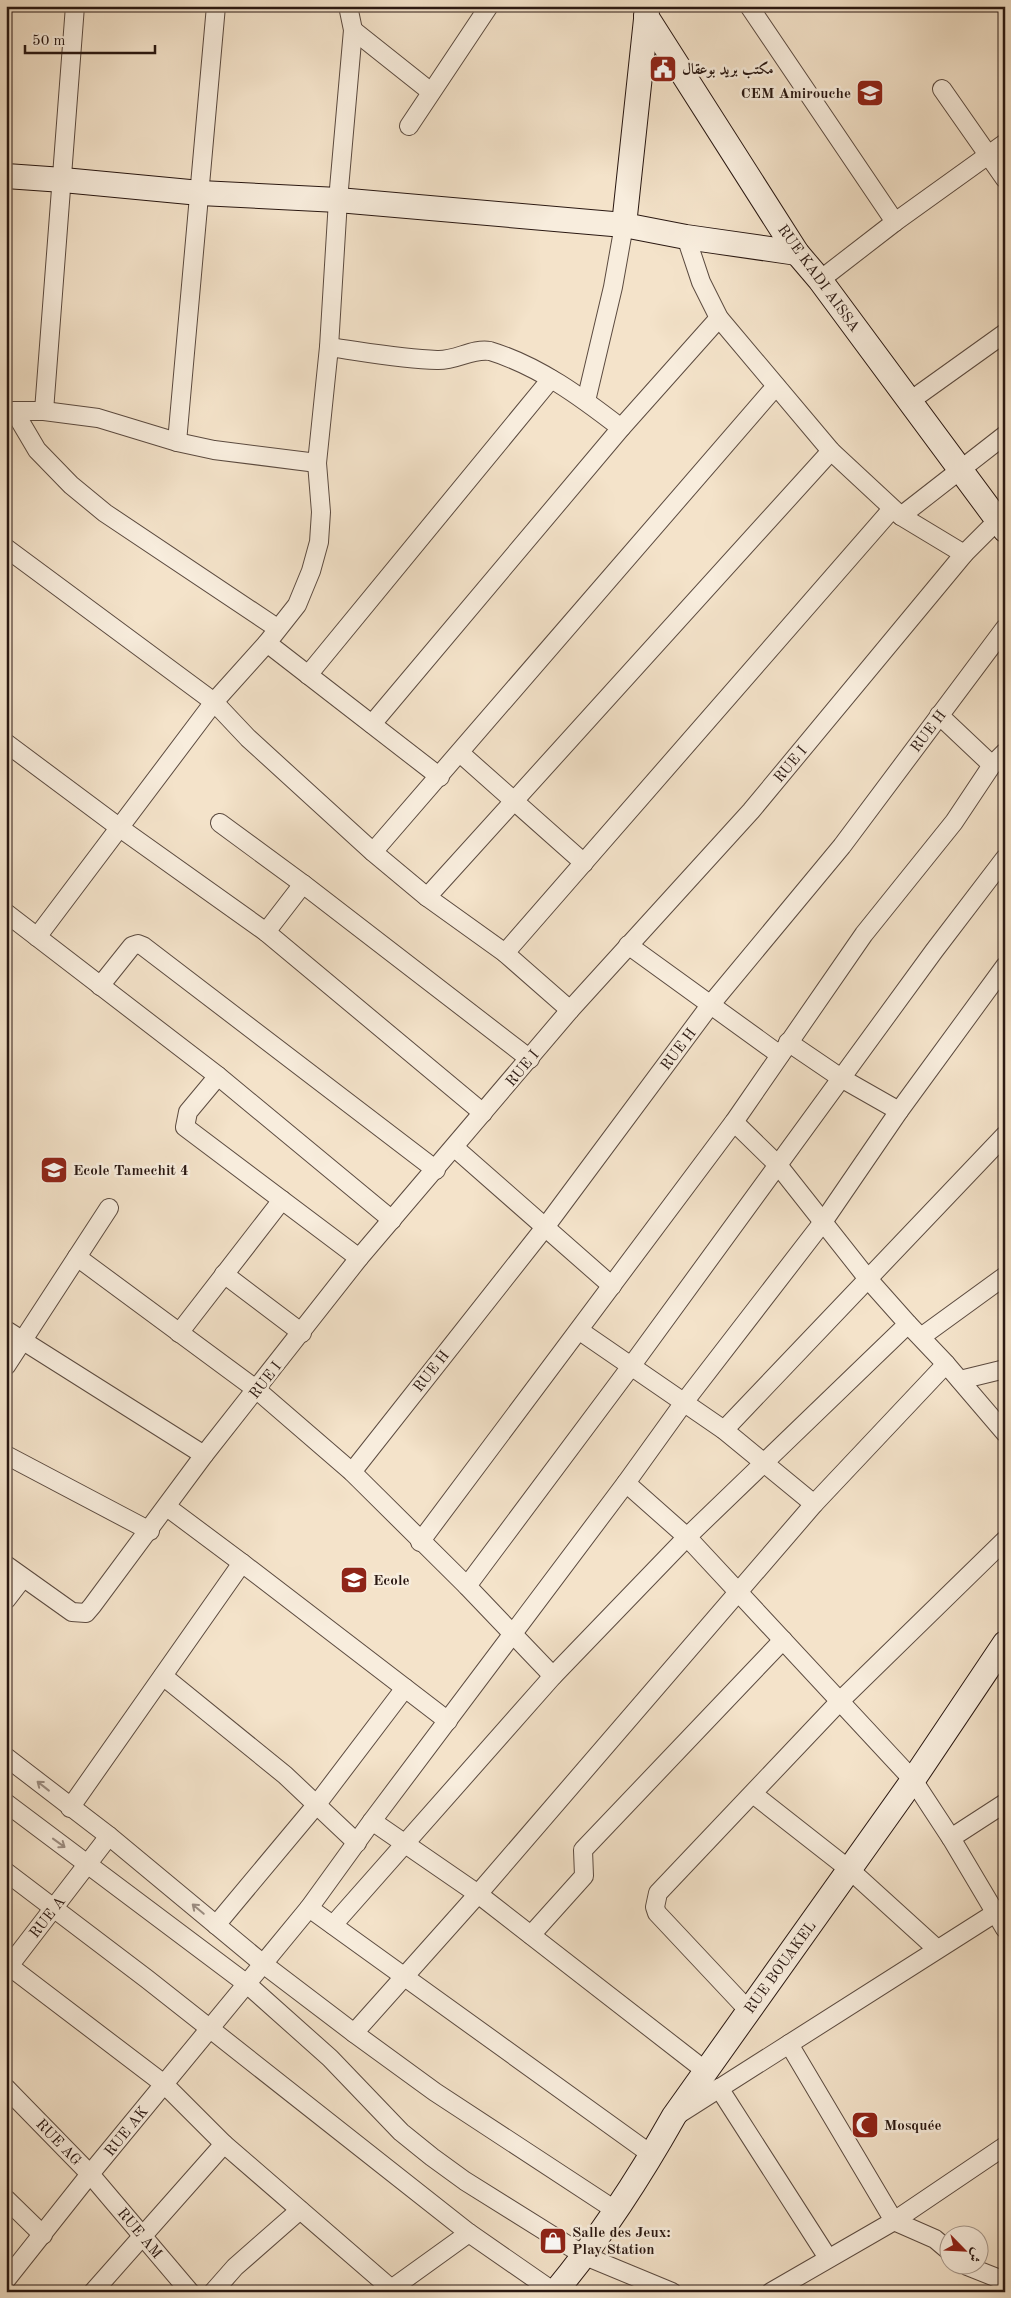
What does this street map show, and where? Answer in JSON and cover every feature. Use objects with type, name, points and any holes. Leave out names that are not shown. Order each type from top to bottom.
[{"type":"main road","points":[[624,225],[647,11]]},
{"type":"main road","name":"RUE KADI AISSA","points":[[647,11],[797,253],[820,280],[1001,525]]},
{"type":"main road","points":[[6,176],[200,193],[338,200],[624,225],[797,253]]},
{"type":"main road","name":"RUE BOUAKEL","points":[[554,2292],[585,2256],[652,2155],[674,2116],[713,2080],[749,2011],[850,1870],[1005,1643]]},
{"type":"street","points":[[44,411],[75,6]]},
{"type":"street","points":[[177,442],[216,6]]},
{"type":"street","points":[[37,937],[214,702],[267,643],[296,605],[311,571],[319,542],[321,512],[316,463],[329,347],[338,200],[353,30],[348,6]]},
{"type":"street","points":[[409,126],[488,6]]},
{"type":"street","points":[[749,6],[895,222]]},
{"type":"street","points":[[353,30],[431,92]]},
{"type":"street","points":[[942,89],[1005,179]]},
{"type":"street","points":[[820,280],[895,222],[1005,143]]},
{"type":"street","points":[[586,401],[613,287],[624,225]]},
{"type":"street","points":[[686,236],[701,282],[719,318],[831,451],[897,512],[964,554]]},
{"type":"street","points":[[372,724],[621,428],[719,318]]},
{"type":"street","points":[[910,401],[1005,333]]},
{"type":"street","points":[[329,347],[437,360],[457,358],[481,350],[499,354],[551,379],[586,401],[621,428]]},
{"type":"street","points":[[308,675],[551,379]]},
{"type":"street","points":[[373,852],[388,832],[440,777],[776,386]]},
{"type":"street","points":[[10,411],[44,411],[98,418],[177,442],[214,450],[316,463]]},
{"type":"street","points":[[10,411],[38,450],[71,485],[106,513],[278,628]]},
{"type":"street","points":[[505,953],[897,512],[962,470],[1005,435]]},
{"type":"street","points":[[426,897],[831,451]]},
{"type":"street","name":"RUE I","points":[[23,1578],[72,1612],[86,1613],[150,1531],[204,1455],[302,1333],[359,1258],[530,1060],[570,1010],[628,944],[751,811],[964,554],[1001,525]]},
{"type":"street","points":[[6,548],[214,702],[248,738],[373,852],[426,897],[505,953],[570,1010]]},
{"type":"street","name":"RUE H","points":[[352,1472],[546,1226],[711,1004],[842,846],[1005,628]]},
{"type":"street","points":[[267,643],[440,777]]},
{"type":"street","points":[[939,715],[992,765]]},
{"type":"street","points":[[6,743],[120,828],[266,932],[483,1113]]},
{"type":"street","points":[[420,1542],[580,1331],[734,1122],[864,934],[954,822],[992,765],[1005,752]]},
{"type":"street","points":[[460,753],[584,862]]},
{"type":"street","points":[[220,823],[530,1060]]},
{"type":"street","points":[[467,1586],[1005,858]]},
{"type":"street","points":[[266,932],[302,884]]},
{"type":"street","points":[[6,913],[218,1076],[392,1220]]},
{"type":"street","points":[[100,986],[132,946],[138,944],[142,946],[436,1170]]},
{"type":"street","points":[[628,944],[711,1004],[784,1049],[900,1111]]},
{"type":"street","name":"RUE AK","points":[[6,2280],[90,2174],[309,1908],[685,1401],[823,1222],[900,1111],[1005,966]]},
{"type":"street","points":[[218,1076],[188,1112],[186,1127],[359,1258]]},
{"type":"street","points":[[734,1122],[778,1165],[868,1278],[1005,1433]]},
{"type":"street","points":[[724,1430],[1005,1135]]},
{"type":"street","points":[[455,1148],[612,1286]]},
{"type":"street","points":[[179,1333],[282,1200]]},
{"type":"street","points":[[6,1366],[109,1208]]},
{"type":"street","points":[[77,1257],[257,1390],[352,1472],[420,1542],[467,1586],[552,1676]]},
{"type":"street","points":[[224,1274],[302,1333]]},
{"type":"street","points":[[921,1337],[1005,1276]]},
{"type":"street","points":[[333,1925],[552,1676],[687,1537],[908,1324]]},
{"type":"street","points":[[6,1330],[204,1455]]},
{"type":"street","points":[[580,1331],[685,1401],[766,1462],[814,1504]]},
{"type":"street","points":[[354,2032],[478,1894],[814,1504],[946,1364]]},
{"type":"street","points":[[960,1380],[1005,1369]]},
{"type":"street","points":[[6,1454],[150,1531]]},
{"type":"street","points":[[626,1483],[687,1537],[912,1780],[1000,1910],[1005,1929]]},
{"type":"street","points":[[167,1507],[448,1721]]},
{"type":"street","points":[[749,2011],[657,1913],[654,1907],[658,1893],[840,1701],[1005,1540]]},
{"type":"street","points":[[70,1808],[242,1563]]},
{"type":"street","points":[[6,1565],[23,1578],[6,1600]]},
{"type":"street","points":[[531,1935],[584,1876],[583,1850],[783,1640]]},
{"type":"street","points":[[163,1676],[285,1775],[357,1843]]},
{"type":"street","points":[[216,1925],[317,1804],[405,1688]]},
{"type":"street","points":[[6,1757],[70,1808],[109,1836],[262,1963],[354,2032],[435,2092],[615,2210]]},
{"type":"street","points":[[753,1794],[850,1870],[937,1949]]},
{"type":"street","points":[[951,1838],[1005,1803]]},
{"type":"street","points":[[9,1812],[87,1864],[247,1984],[330,2058],[401,2132],[432,2157],[466,2181],[585,2256],[672,2292]]},
{"type":"street","points":[[372,1821],[478,1894],[713,2080],[828,2258]]},
{"type":"street","name":"RUE A","points":[[8,1968],[109,1836]]},
{"type":"street","points":[[6,1872],[209,2028],[469,2234],[554,2292]]},
{"type":"street","points":[[309,1908],[652,2155]]},
{"type":"street","points":[[713,2080],[789,2044],[1000,1910]]},
{"type":"street","points":[[8,1968],[164,2084],[224,2144],[391,2291],[469,2234]]},
{"type":"street","points":[[789,2044],[894,2221],[938,2242]]},
{"type":"street","name":"RUE AG","points":[[6,2088],[90,2174]]},
{"type":"street","points":[[93,2292],[224,2144]]},
{"type":"street","points":[[771,2292],[894,2221],[1005,2146]]},
{"type":"street","name":"RUE AM","points":[[90,2174],[190,2292]]},
{"type":"street","points":[[6,2199],[43,2235]]},
{"type":"street","points":[[213,2292],[235,2267],[300,2210]]},
{"type":"street","points":[[988,2273],[1002,2277]]},
{"type":"place","name":"مكتب بريد بوعقال","points":[[663,69]]},
{"type":"place","name":"CEM Amirouche","points":[[870,93]]},
{"type":"place","name":"Ecole Tamechit 4","points":[[54,1170]]},
{"type":"place","name":"Ecole","points":[[354,1580]]},
{"type":"place","name":"Mosquée","points":[[865,2125]]},
{"type":"place","name":"Salle des Jeux: Play Station","points":[[553,2241]]}]
